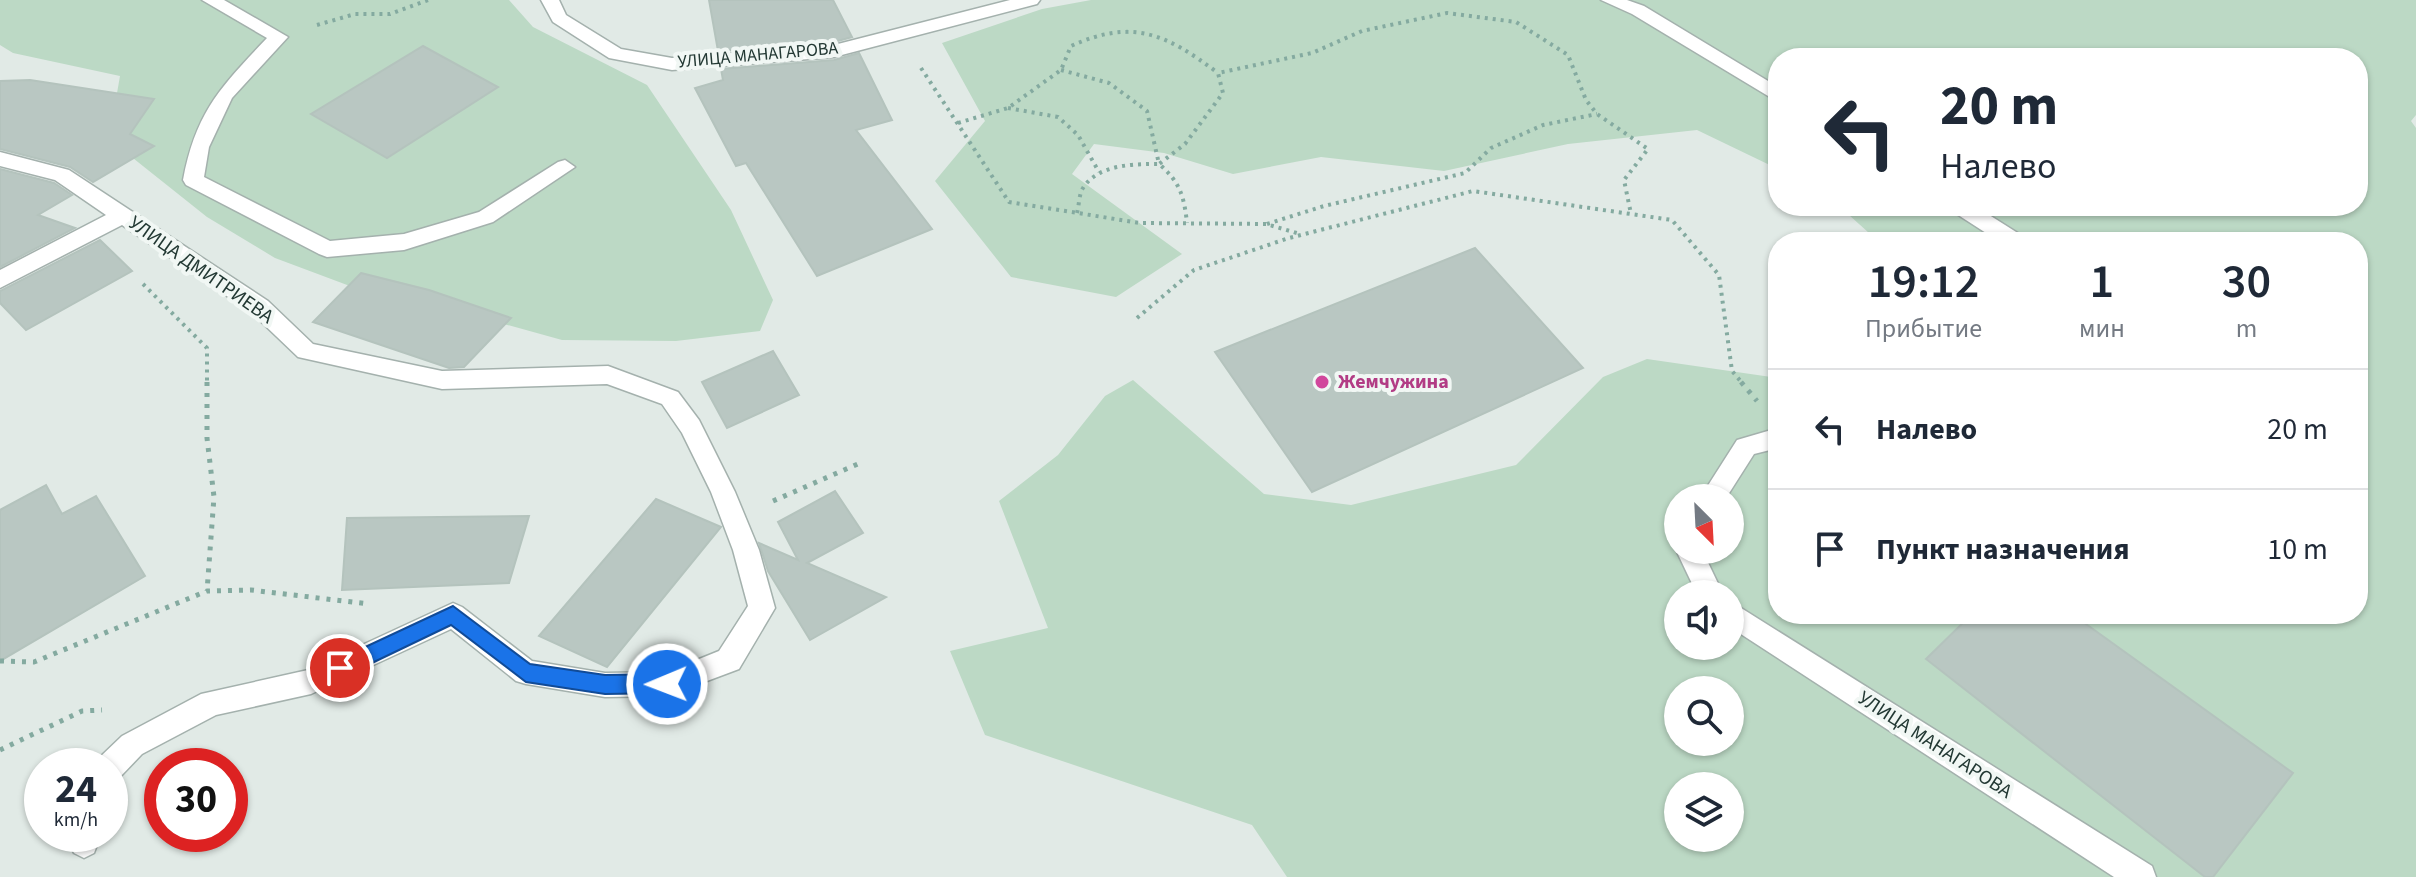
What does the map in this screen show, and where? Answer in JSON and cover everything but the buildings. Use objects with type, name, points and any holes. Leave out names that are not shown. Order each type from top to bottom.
[{"type":"street","points":[[211,0],[279,37],[224,95],[199,147],[193,180],[327,249],[404,242],[486,217],[565,167]]},
{"type":"street","name":"УЛИЦА МАНАГАРОВА","points":[[550,0],[559,18],[616,54],[672,64],[834,51],[1031,0]]},
{"type":"street","points":[[1610,0],[1638,10],[1768,90]]},
{"type":"street","name":"УЛИЦА ДМИТРИЕВА","points":[[0,159],[62,175],[260,307],[306,351],[442,380],[608,375],[670,398],[691,427],[733,518],[746,550],[762,608],[729,660],[667,684],[605,685],[526,672],[453,615],[311,682],[211,703],[128,749]]},
{"type":"street","points":[[0,280],[123,215]]},
{"type":"street","points":[[1975,216],[2000,232]]},
{"type":"street","points":[[1721,484],[1746,447],[1768,441]]},
{"type":"street","name":"УЛИЦА МАНАГАРОВА","points":[[1744,622],[2141,877]]},
{"type":"path","points":[[355,14],[390,14],[428,0]]},
{"type":"path","points":[[1218,73],[1312,53],[1362,31],[1447,13],[1516,22],[1568,55],[1586,100],[1597,114],[1648,149],[1624,180],[1631,214]]},
{"type":"path","points":[[957,123],[1008,108],[1061,70],[1071,46],[1097,32],[1144,29],[1188,50],[1218,73],[1223,93],[1185,144],[1159,164],[1134,164],[1099,172],[1082,189],[1077,213]]},
{"type":"path","points":[[899,34],[1009,202],[1140,223],[1266,224],[1301,234]]},
{"type":"path","points":[[1061,70],[1109,83],[1147,111],[1159,164],[1173,176],[1184,192],[1187,223]]},
{"type":"path","points":[[1008,108],[1058,117],[1078,135],[1099,172]]},
{"type":"path","points":[[1266,224],[1324,206],[1465,173],[1491,148],[1543,125],[1597,114]]},
{"type":"path","points":[[1137,318],[1194,270],[1301,234],[1473,191],[1672,220],[1719,275],[1732,371],[1762,407]]},
{"type":"path","points":[[157,296],[207,348],[207,438],[214,497],[207,591]]},
{"type":"path","points":[[733,518],[860,463]]},
{"type":"path","points":[[0,661],[34,662],[207,591],[251,590],[375,605]]},
{"type":"green space","points":[[0,0],[509,0],[533,27],[647,85],[731,210],[773,300],[760,331],[676,341],[562,340],[464,313],[422,313],[275,258],[207,217],[109,139],[120,76],[13,53],[0,45]],"holes":[[[422,47],[497,87],[388,158],[312,114]]]},
{"type":"green space","points":[[1091,0],[2416,0],[2416,115],[2411,121],[2416,128],[2416,877],[2213,877],[2292,773],[2086,624],[2368,624],[2368,232],[1868,232],[1850,216],[2368,216],[2368,48],[1768,48],[1768,164],[1697,130],[1568,144],[1444,171],[1321,157],[1233,174],[1164,153],[1094,144],[1072,174],[1182,254],[1116,297],[1011,277],[935,181],[985,121],[942,43],[1042,9]]},
{"type":"green space","points":[[1647,359],[1768,377],[1768,624],[1962,624],[1927,659],[2205,877],[1287,877],[1252,825],[985,735],[950,651],[1048,628],[999,501],[1058,455],[1105,396],[1133,380],[1264,494],[1351,505],[1516,465],[1603,377]]},
{"type":"place","name":"Жемчужина","points":[[1322,382]]},
{"type":"route","points":[[340,668],[453,615],[526,672],[605,685],[667,684]]}]
